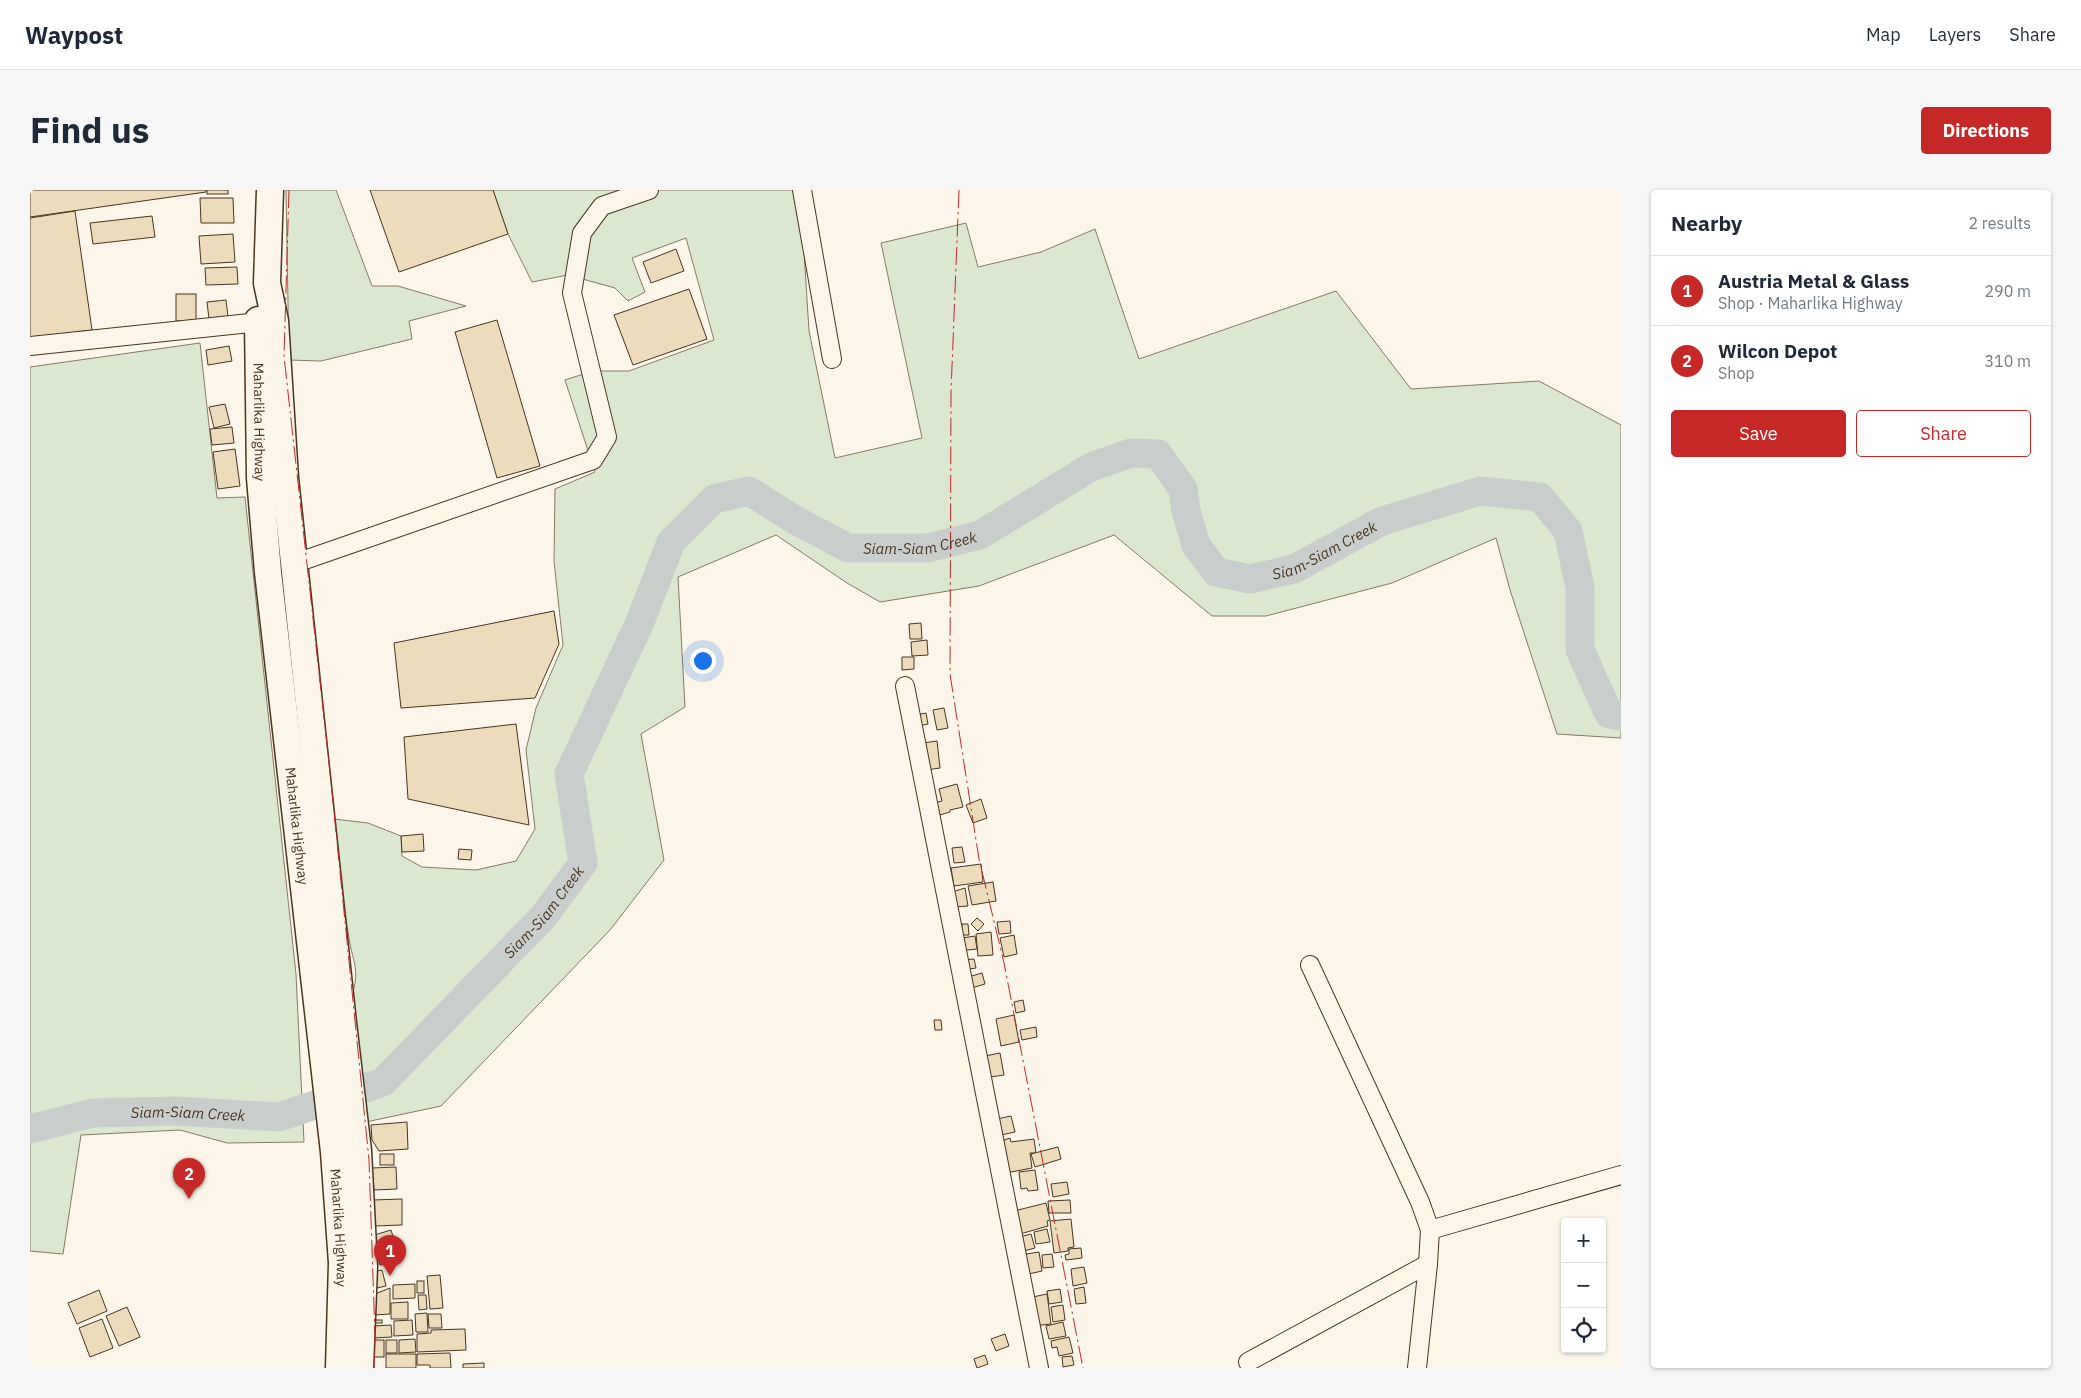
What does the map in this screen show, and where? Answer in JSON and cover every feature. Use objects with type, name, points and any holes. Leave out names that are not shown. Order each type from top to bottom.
[{"type":"highway","name":"Maharlika Highway","points":[[270,190],[260,478],[268,572],[332,1023]]},
{"type":"highway","name":"Maharlika Highway","points":[[266,321],[294,564],[332,1023],[346,1151],[364,1266],[360,1368]]},
{"type":"highway","name":"Maharlika Highway","points":[[339,1368],[346,1151]]},
{"type":"street","points":[[294,564],[593,460],[608,437],[572,292],[582,233],[602,206],[649,190]]},
{"type":"street","points":[[802,190],[832,359]]},
{"type":"street","points":[[30,346],[266,321]]},
{"type":"street","points":[[904,686],[1039,1368]]},
{"type":"street","points":[[1310,965],[1420,1202],[1430,1230],[1417,1368]]},
{"type":"street","points":[[1430,1230],[1621,1175]]},
{"type":"street","points":[[1248,1362],[1428,1264]]},
{"type":"green space","points":[[286,190],[336,190],[372,286],[398,286],[466,306],[409,321],[412,339],[321,361],[289,360]]},
{"type":"green space","points":[[493,190],[797,190],[802,220],[809,331],[835,458],[922,438],[881,243],[966,223],[978,267],[1041,252],[1095,229],[1139,359],[1336,291],[1411,389],[1539,381],[1621,425],[1621,738],[1557,734],[1510,590],[1496,538],[1392,583],[1266,616],[1212,616],[1114,535],[979,586],[880,602],[847,583],[776,535],[678,577],[685,707],[641,734],[664,860],[610,930],[441,1106],[366,1122],[353,991],[356,971],[344,909],[334,819],[368,823],[401,836],[402,856],[422,867],[476,870],[516,861],[535,829],[526,750],[536,708],[563,645],[554,561],[555,489],[595,472],[565,380],[593,371],[629,371],[714,340],[686,238],[632,258],[645,292],[628,301],[615,288],[568,275],[532,282],[508,234]]},
{"type":"green space","points":[[200,343],[217,498],[245,497],[296,974],[304,1142],[227,1143],[180,1130],[81,1135],[63,1254],[30,1251],[30,367]]},
{"type":"building","points":[[30,190],[206,190],[206,192],[30,217]]},
{"type":"building","points":[[207,190],[228,190],[228,194],[207,194]]},
{"type":"building","points":[[370,190],[493,190],[508,234],[399,272]]},
{"type":"building","points":[[200,198],[233,198],[234,223],[201,223]]},
{"type":"building","points":[[75,211],[92,330],[30,338],[30,218]]},
{"type":"building","points":[[152,216],[155,237],[93,244],[90,223]]},
{"type":"building","points":[[233,234],[235,262],[201,264],[199,236]]},
{"type":"building","points":[[676,249],[684,271],[651,283],[643,262]]},
{"type":"building","points":[[237,267],[238,284],[206,285],[205,268]]},
{"type":"building","points":[[689,289],[707,339],[633,365],[614,315]]},
{"type":"building","points":[[176,294],[196,294],[196,321],[176,321]]},
{"type":"building","points":[[226,300],[228,317],[209,319],[207,302]]},
{"type":"building","points":[[497,320],[540,466],[497,478],[455,332]]},
{"type":"building","points":[[229,346],[232,361],[208,365],[206,350]]},
{"type":"building","points":[[225,404],[230,424],[214,428],[209,407]]},
{"type":"building","points":[[232,427],[234,443],[212,445],[210,429]]},
{"type":"building","points":[[235,449],[240,486],[218,489],[213,452]]},
{"type":"building","points":[[554,611],[559,644],[535,698],[401,708],[394,643]]},
{"type":"building","points":[[921,623],[922,639],[910,639],[909,624]]},
{"type":"building","points":[[927,640],[928,655],[912,656],[911,642]]},
{"type":"building","points":[[902,657],[914,657],[914,669],[902,670]]},
{"type":"building","points":[[944,708],[948,728],[937,730],[933,710]]},
{"type":"building","points":[[926,713],[928,724],[918,726],[916,715]]},
{"type":"building","points":[[516,724],[529,825],[408,799],[404,737]]},
{"type":"building","points":[[937,741],[940,768],[926,770],[923,743]]},
{"type":"building","points":[[957,784],[963,807],[933,817],[930,804],[942,801],[939,789]]},
{"type":"building","points":[[981,799],[987,818],[973,823],[966,805]]},
{"type":"building","points":[[423,834],[424,851],[402,852],[401,836]]},
{"type":"building","points":[[962,847],[965,862],[954,863],[952,848]]},
{"type":"building","points":[[459,849],[472,850],[471,860],[458,859]]},
{"type":"building","points":[[981,864],[983,882],[954,886],[951,868]]},
{"type":"building","points":[[993,882],[996,901],[972,905],[968,886]]},
{"type":"building","points":[[965,888],[968,906],[954,907],[952,892]]},
{"type":"building","points":[[977,918],[984,924],[978,931],[971,924]]},
{"type":"building","points":[[1010,921],[1011,933],[999,934],[997,922]]},
{"type":"building","points":[[962,924],[968,924],[969,935],[962,935]]},
{"type":"building","points":[[991,932],[993,955],[978,956],[976,934]]},
{"type":"building","points":[[1014,935],[1017,954],[1004,957],[1000,938]]},
{"type":"building","points":[[975,936],[977,949],[958,951],[956,939]]},
{"type":"building","points":[[974,959],[976,968],[963,970],[962,960]]},
{"type":"building","points":[[982,973],[985,984],[968,989],[965,978]]},
{"type":"building","points":[[1023,1000],[1025,1011],[1016,1013],[1014,1002]]},
{"type":"building","points":[[1014,1015],[1019,1042],[1001,1046],[996,1019]]},
{"type":"building","points":[[934,1020],[941,1020],[942,1030],[935,1030]]},
{"type":"building","points":[[1036,1027],[1037,1037],[1022,1040],[1020,1030]]},
{"type":"building","points":[[1000,1053],[1004,1075],[984,1078],[980,1057]]},
{"type":"building","points":[[1011,1116],[1015,1132],[1001,1135],[997,1119]]},
{"type":"building","points":[[407,1122],[408,1149],[379,1151],[372,1140],[371,1125]]},
{"type":"building","points":[[1010,1138],[1011,1142],[1034,1139],[1036,1153],[1030,1153],[1032,1168],[1006,1173],[996,1143]]},
{"type":"building","points":[[1058,1147],[1061,1159],[1035,1167],[1031,1154]]},
{"type":"building","points":[[380,1154],[394,1154],[394,1165],[380,1165]]},
{"type":"building","points":[[396,1167],[397,1189],[374,1190],[372,1168]]},
{"type":"building","points":[[1035,1170],[1038,1190],[1028,1191],[1027,1188],[1021,1189],[1019,1172]]},
{"type":"building","points":[[1067,1182],[1069,1194],[1053,1197],[1051,1184]]},
{"type":"building","points":[[402,1199],[402,1225],[374,1226],[373,1200]]},
{"type":"building","points":[[1070,1200],[1071,1213],[1049,1213],[1048,1201]]},
{"type":"building","points":[[1046,1203],[1050,1220],[1047,1221],[1048,1226],[1020,1234],[1014,1211]]},
{"type":"building","points":[[1071,1219],[1074,1247],[1068,1248],[1068,1251],[1054,1253],[1050,1221]]},
{"type":"building","points":[[1047,1229],[1050,1242],[1036,1244],[1034,1232]]},
{"type":"building","points":[[391,1230],[395,1243],[375,1249],[371,1236]]},
{"type":"building","points":[[1031,1234],[1035,1248],[1020,1252],[1016,1238]]},
{"type":"building","points":[[398,1248],[400,1261],[380,1265],[377,1252]]},
{"type":"building","points":[[1081,1248],[1082,1258],[1066,1260],[1065,1255],[1069,1254],[1069,1249]]},
{"type":"building","points":[[1039,1252],[1042,1271],[1024,1275],[1020,1255]]},
{"type":"building","points":[[1052,1254],[1054,1267],[1043,1268],[1042,1255]]},
{"type":"building","points":[[1084,1267],[1087,1283],[1073,1286],[1071,1269]]},
{"type":"building","points":[[382,1270],[386,1286],[377,1288],[372,1272]]},
{"type":"building","points":[[440,1275],[443,1308],[430,1309],[427,1276]]},
{"type":"building","points":[[417,1281],[424,1281],[424,1293],[417,1293]]},
{"type":"building","points":[[415,1284],[415,1298],[393,1299],[393,1285]]},
{"type":"building","points":[[1084,1287],[1086,1303],[1076,1304],[1074,1289]]},
{"type":"building","points":[[390,1288],[390,1314],[375,1315],[375,1294]]},
{"type":"building","points":[[1060,1289],[1062,1302],[1049,1304],[1047,1291]]},
{"type":"building","points":[[99,1290],[107,1311],[77,1324],[68,1303]]},
{"type":"building","points":[[1047,1294],[1051,1324],[1033,1326],[1028,1298]]},
{"type":"building","points":[[418,1295],[426,1295],[427,1309],[419,1310]]},
{"type":"building","points":[[408,1302],[408,1319],[391,1319],[391,1303]]},
{"type":"building","points":[[1063,1305],[1065,1320],[1053,1322],[1051,1307]]},
{"type":"building","points":[[127,1307],[140,1337],[119,1346],[106,1316]]},
{"type":"building","points":[[427,1313],[428,1332],[416,1332],[415,1314]]},
{"type":"building","points":[[428,1314],[441,1314],[442,1328],[429,1328]]},
{"type":"building","points":[[102,1319],[113,1348],[90,1357],[79,1328]]},
{"type":"building","points":[[372,1320],[382,1320],[382,1323],[372,1323]]},
{"type":"building","points":[[412,1320],[413,1335],[394,1336],[394,1321]]},
{"type":"building","points":[[1063,1322],[1066,1336],[1049,1339],[1046,1326]]},
{"type":"building","points":[[391,1325],[392,1337],[373,1338],[373,1326]]},
{"type":"building","points":[[465,1329],[466,1350],[417,1352],[417,1334],[431,1333],[431,1330]]},
{"type":"building","points":[[1005,1334],[1009,1346],[996,1351],[991,1339]]},
{"type":"building","points":[[1069,1337],[1073,1353],[1059,1356],[1057,1347],[1052,1348],[1051,1341]]},
{"type":"building","points":[[415,1339],[416,1352],[399,1353],[399,1340]]},
{"type":"building","points":[[373,1340],[384,1340],[384,1357],[373,1357]]},
{"type":"building","points":[[386,1340],[397,1340],[397,1353],[386,1353]]},
{"type":"building","points":[[450,1353],[451,1368],[430,1368],[430,1365],[417,1365],[417,1354]]},
{"type":"building","points":[[386,1354],[416,1354],[416,1368],[386,1368]]},
{"type":"building","points":[[985,1355],[988,1364],[977,1368],[974,1359]]},
{"type":"building","points":[[1072,1356],[1074,1365],[1063,1367],[1062,1357]]},
{"type":"building","points":[[484,1363],[484,1368],[463,1368],[463,1364]]},
{"type":"waterway","name":"Siam-Siam Creek","points":[[30,1129],[93,1113],[176,1111],[279,1117],[383,1082],[544,916],[583,863],[569,774],[640,622],[671,542],[714,499],[749,491],[795,520],[848,548],[928,548],[980,535],[1091,467],[1131,453],[1158,454],[1183,489],[1186,511],[1196,545],[1216,572],[1250,579],[1294,569],[1382,521],[1480,491],[1540,497],[1568,531],[1580,588],[1580,650],[1609,714],[1621,716]]},
{"type":"power","points":[[289,190],[284,356],[330,772],[369,1160],[375,1336],[374,1368]]},
{"type":"power","points":[[959,190],[951,392],[950,674],[979,859],[1004,963],[1083,1368]]},
{"type":"place","name":"Wilcon Depot","points":[[189,1199]]},
{"type":"place","name":"Austria Metal & Glass","points":[[390,1276]]}]
